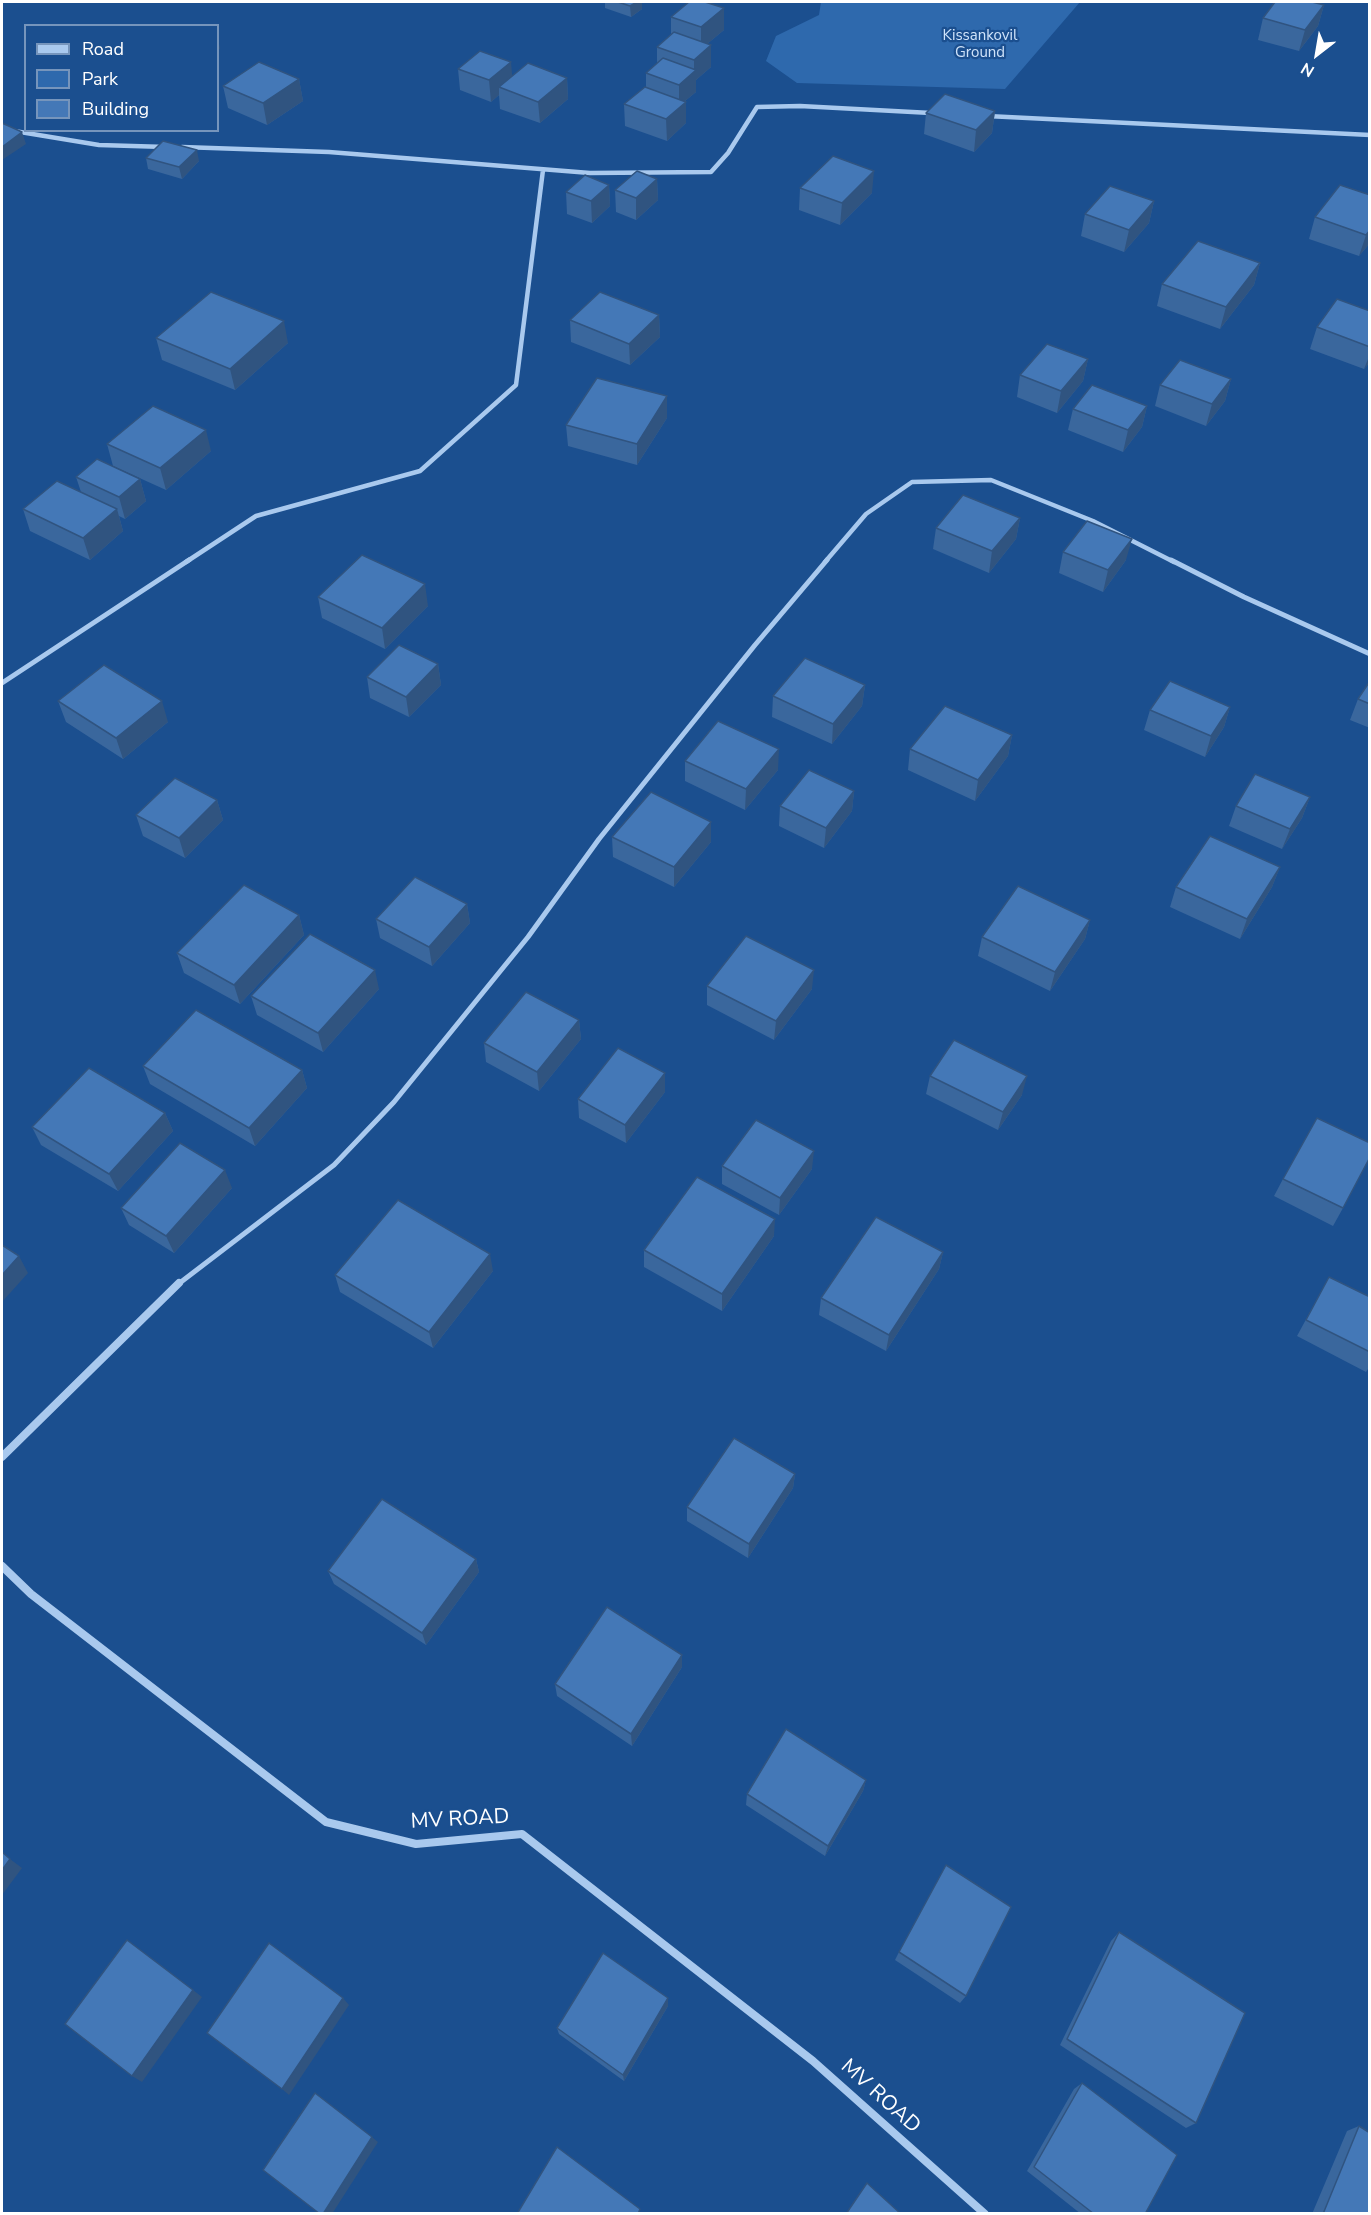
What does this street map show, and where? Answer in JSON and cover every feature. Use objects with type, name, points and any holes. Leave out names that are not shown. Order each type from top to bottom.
[{"type":"street","points":[[180,147],[328,152],[590,173],[711,172],[728,153],[757,107],[800,106],[943,113]]},
{"type":"street","points":[[979,115],[1370,135]]},
{"type":"street","points":[[2,129],[99,145],[168,147]]},
{"type":"street","points":[[2,683],[256,516],[420,471],[516,385],[543,170]]},
{"type":"street","points":[[2,1457],[186,1276],[334,1165],[394,1102],[528,937],[599,839],[755,645],[866,514],[912,482],[991,480],[1093,521],[1244,597],[1370,654]]},
{"type":"street","name":"MV ROAD","points":[[2,1566],[31,1594],[326,1822],[416,1844],[522,1834],[813,2061],[985,2214]]},
{"type":"green space","name":"Kissankovil Ground","points":[[821,2],[1080,2],[1005,89],[797,83],[766,61],[776,36],[819,15]]},
{"type":"building","points":[[618,2],[637,2],[630,6]]},
{"type":"building","points":[[689,2],[705,2],[724,8],[701,27],[671,17]]},
{"type":"building","points":[[1275,2],[1312,2],[1324,5],[1305,30],[1263,18]]},
{"type":"building","points":[[674,32],[711,45],[694,60],[657,47]]},
{"type":"building","points":[[480,51],[511,62],[489,80],[458,69]]},
{"type":"building","points":[[663,58],[696,70],[679,85],[646,73]]},
{"type":"building","points":[[259,62],[299,79],[263,103],[223,86]]},
{"type":"building","points":[[528,63],[567,78],[538,102],[499,87]]},
{"type":"building","points":[[645,87],[686,102],[666,119],[624,104]]},
{"type":"building","points":[[945,94],[995,111],[976,130],[926,113]]},
{"type":"building","points":[[2,123],[22,132],[2,147]]},
{"type":"building","points":[[163,141],[197,150],[179,167],[146,158]]},
{"type":"building","points":[[833,156],[874,171],[842,203],[800,188]]},
{"type":"building","points":[[637,171],[657,179],[636,198],[615,190]]},
{"type":"building","points":[[585,175],[609,185],[591,201],[566,192]]},
{"type":"building","points":[[1340,185],[1370,195],[1370,230],[1366,235],[1315,217]]},
{"type":"building","points":[[1110,186],[1154,201],[1129,230],[1085,214]]},
{"type":"building","points":[[1198,241],[1260,263],[1226,307],[1162,284]]},
{"type":"building","points":[[211,292],[284,321],[230,369],[156,338]]},
{"type":"building","points":[[600,292],[659,315],[629,344],[570,320]]},
{"type":"building","points":[[1337,299],[1370,311],[1370,347],[1317,327]]},
{"type":"building","points":[[1047,344],[1088,359],[1061,391],[1020,375]]},
{"type":"building","points":[[1180,360],[1231,379],[1212,404],[1160,385]]},
{"type":"building","points":[[597,378],[667,396],[637,444],[566,425]]},
{"type":"building","points":[[1092,385],[1147,406],[1128,430],[1073,409]]},
{"type":"building","points":[[153,406],[206,430],[160,468],[107,444]]},
{"type":"building","points":[[97,459],[140,479],[119,497],[76,477]]},
{"type":"building","points":[[57,481],[117,509],[83,538],[23,509]]},
{"type":"building","points":[[963,495],[1020,518],[992,551],[936,528]]},
{"type":"building","points":[[1087,521],[1132,539],[1108,570],[1063,552]]},
{"type":"building","points":[[362,555],[425,584],[382,628],[318,597]]},
{"type":"building","points":[[399,645],[438,664],[406,697],[367,677]]},
{"type":"building","points":[[805,658],[865,685],[833,724],[773,696]]},
{"type":"building","points":[[104,665],[162,701],[116,738],[58,701]]},
{"type":"building","points":[[1170,681],[1230,707],[1211,736],[1150,710]]},
{"type":"building","points":[[1370,681],[1370,704],[1358,699]]},
{"type":"building","points":[[945,706],[1012,735],[978,780],[910,749]]},
{"type":"building","points":[[718,721],[779,749],[746,789],[685,761]]},
{"type":"building","points":[[809,770],[854,791],[826,828],[780,806]]},
{"type":"building","points":[[1255,774],[1310,797],[1290,829],[1236,806]]},
{"type":"building","points":[[175,778],[217,800],[179,838],[136,815]]},
{"type":"building","points":[[651,792],[711,822],[674,867],[612,837]]},
{"type":"building","points":[[1210,836],[1280,867],[1247,919],[1176,887]]},
{"type":"building","points":[[415,877],[467,904],[429,947],[376,919]]},
{"type":"building","points":[[244,885],[299,915],[234,985],[177,953]]},
{"type":"building","points":[[1018,886],[1090,920],[1055,972],[982,937]]},
{"type":"building","points":[[310,934],[375,970],[318,1033],[251,996]]},
{"type":"building","points":[[746,936],[814,970],[776,1021],[707,986]]},
{"type":"building","points":[[526,992],[579,1020],[537,1072],[484,1043]]},
{"type":"building","points":[[196,1010],[302,1070],[249,1128],[143,1066]]},
{"type":"building","points":[[954,1040],[1027,1076],[1003,1112],[930,1076]]},
{"type":"building","points":[[618,1048],[665,1073],[625,1125],[578,1099]]},
{"type":"building","points":[[89,1068],[165,1113],[109,1174],[32,1127]]},
{"type":"building","points":[[1317,1118],[1370,1143],[1370,1157],[1343,1208],[1283,1179]]},
{"type":"building","points":[[756,1120],[814,1151],[780,1198],[722,1166]]},
{"type":"building","points":[[180,1143],[225,1170],[166,1236],[121,1208]]},
{"type":"building","points":[[697,1177],[775,1219],[722,1294],[644,1250]]},
{"type":"building","points":[[398,1200],[490,1254],[429,1332],[335,1275]]},
{"type":"building","points":[[876,1217],[943,1252],[889,1335],[821,1298]]},
{"type":"building","points":[[2,1245],[19,1256],[2,1275]]},
{"type":"building","points":[[1329,1277],[1370,1297],[1370,1352],[1306,1320]]},
{"type":"building","points":[[734,1438],[795,1474],[749,1544],[687,1507]]},
{"type":"building","points":[[382,1499],[476,1559],[422,1633],[328,1571]]},
{"type":"building","points":[[607,1607],[682,1655],[631,1734],[555,1684]]},
{"type":"building","points":[[786,1729],[866,1780],[828,1846],[747,1794]]},
{"type":"building","points":[[2,1852],[10,1859],[2,1870]]},
{"type":"building","points":[[946,1865],[1011,1907],[966,1996],[899,1952]]},
{"type":"building","points":[[1119,1932],[1245,2013],[1196,2123],[1067,2039]]},
{"type":"building","points":[[127,1940],[193,1990],[132,2076],[65,2024]]},
{"type":"building","points":[[269,1943],[343,1998],[282,2089],[207,2033]]},
{"type":"building","points":[[603,1953],[668,1998],[623,2075],[557,2028]]},
{"type":"building","points":[[1082,2083],[1177,2155],[1145,2214],[1094,2214],[1034,2167]]},
{"type":"building","points":[[315,2093],[372,2137],[323,2214],[263,2170]]},
{"type":"building","points":[[1359,2126],[1370,2133],[1370,2214],[1323,2214]]},
{"type":"building","points":[[557,2147],[640,2209],[638,2214],[517,2214]]},
{"type":"building","points":[[867,2183],[901,2214],[846,2214]]}]
